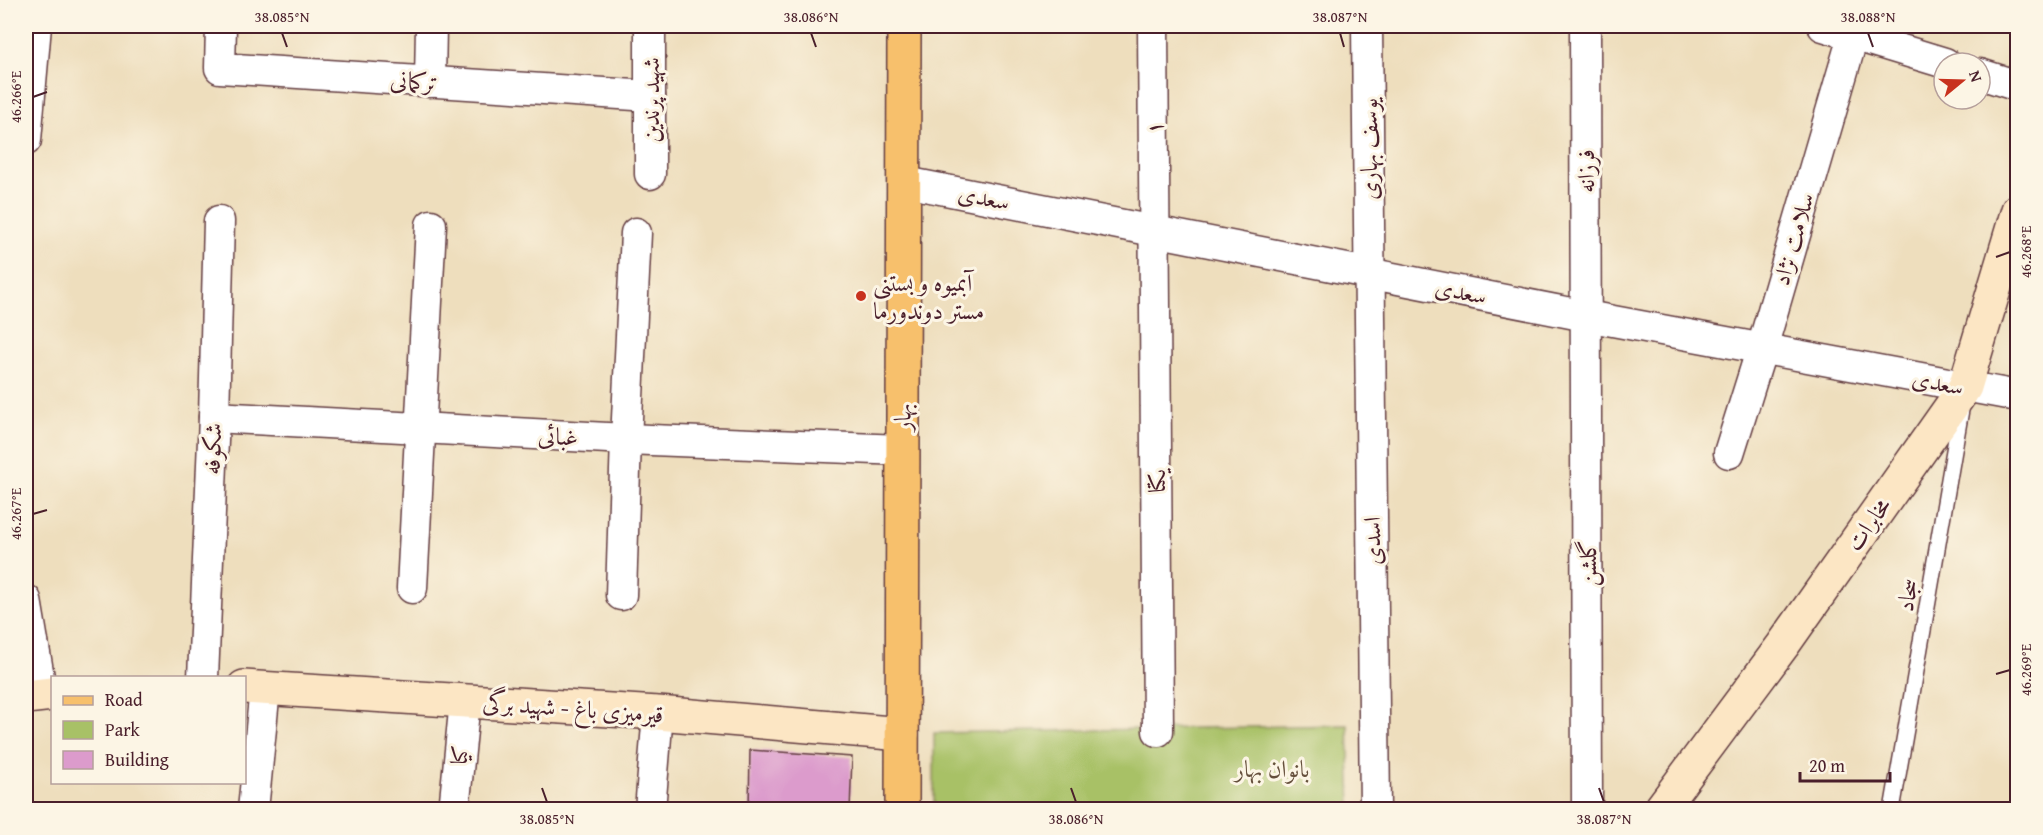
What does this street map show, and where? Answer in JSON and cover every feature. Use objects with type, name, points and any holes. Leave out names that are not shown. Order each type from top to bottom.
[{"type":"main road","name":"بهار","points":[[902,810],[904,26]]},
{"type":"street","points":[[26,140],[36,26]]},
{"type":"street","name":"ترکمانی","points":[[221,26],[220,68],[650,96]]},
{"type":"street","points":[[430,81],[431,26]]},
{"type":"street","name":"شهید پرندین","points":[[650,26],[650,174]]},
{"type":"street","name":"۱","points":[[1153,26],[1155,231]]},
{"type":"street","name":"یوسف بهاری","points":[[1367,26],[1369,273]]},
{"type":"street","name":"فرزانه","points":[[1585,26],[1586,316]]},
{"type":"street","points":[[1823,26],[1854,30],[1932,58]]},
{"type":"street","name":"سلامت نژاد","points":[[1730,453],[1854,30]]},
{"type":"street","points":[[1992,78],[2018,86]]},
{"type":"street","name":"سعدی","points":[[905,182],[1586,316],[2018,396]]},
{"type":"street","name":"مخابرات","points":[[1660,810],[1783,645],[1965,387],[2018,210]]},
{"type":"street","name":"شکوفه","points":[[203,676],[214,417],[219,221]]},
{"type":"street","points":[[412,588],[430,225]]},
{"type":"street","name":"یکتا","points":[[1155,231],[1158,731]]},
{"type":"street","points":[[621,595],[636,233]]},
{"type":"street","name":"اسدی","points":[[1369,273],[1375,810]]},
{"type":"street","name":"گلشن","points":[[1586,316],[1587,810]]},
{"type":"street","name":"غبائی","points":[[214,417],[626,439],[902,450]]},
{"type":"street","points":[[26,600],[40,695]]},
{"type":"street","points":[[253,810],[255,687]]},
{"type":"street","name":"قیرمیزی باغ - شهید برگی","points":[[255,687],[658,713],[902,734]]},
{"type":"street","name":"کیا","points":[[454,810],[465,701]]},
{"type":"street","points":[[650,810],[658,713]]},
{"type":"lane","name":"سجاد","points":[[1892,810],[1965,387]]},
{"type":"green space","name":"بانوان بهار","points":[[1348,725],[1351,809],[934,809],[934,733]]},
{"type":"building","points":[[750,750],[852,757],[850,810],[749,810]]},
{"type":"place","name":"آبمیوه و بستنی مستر دوندورما","points":[[861,296]]}]
